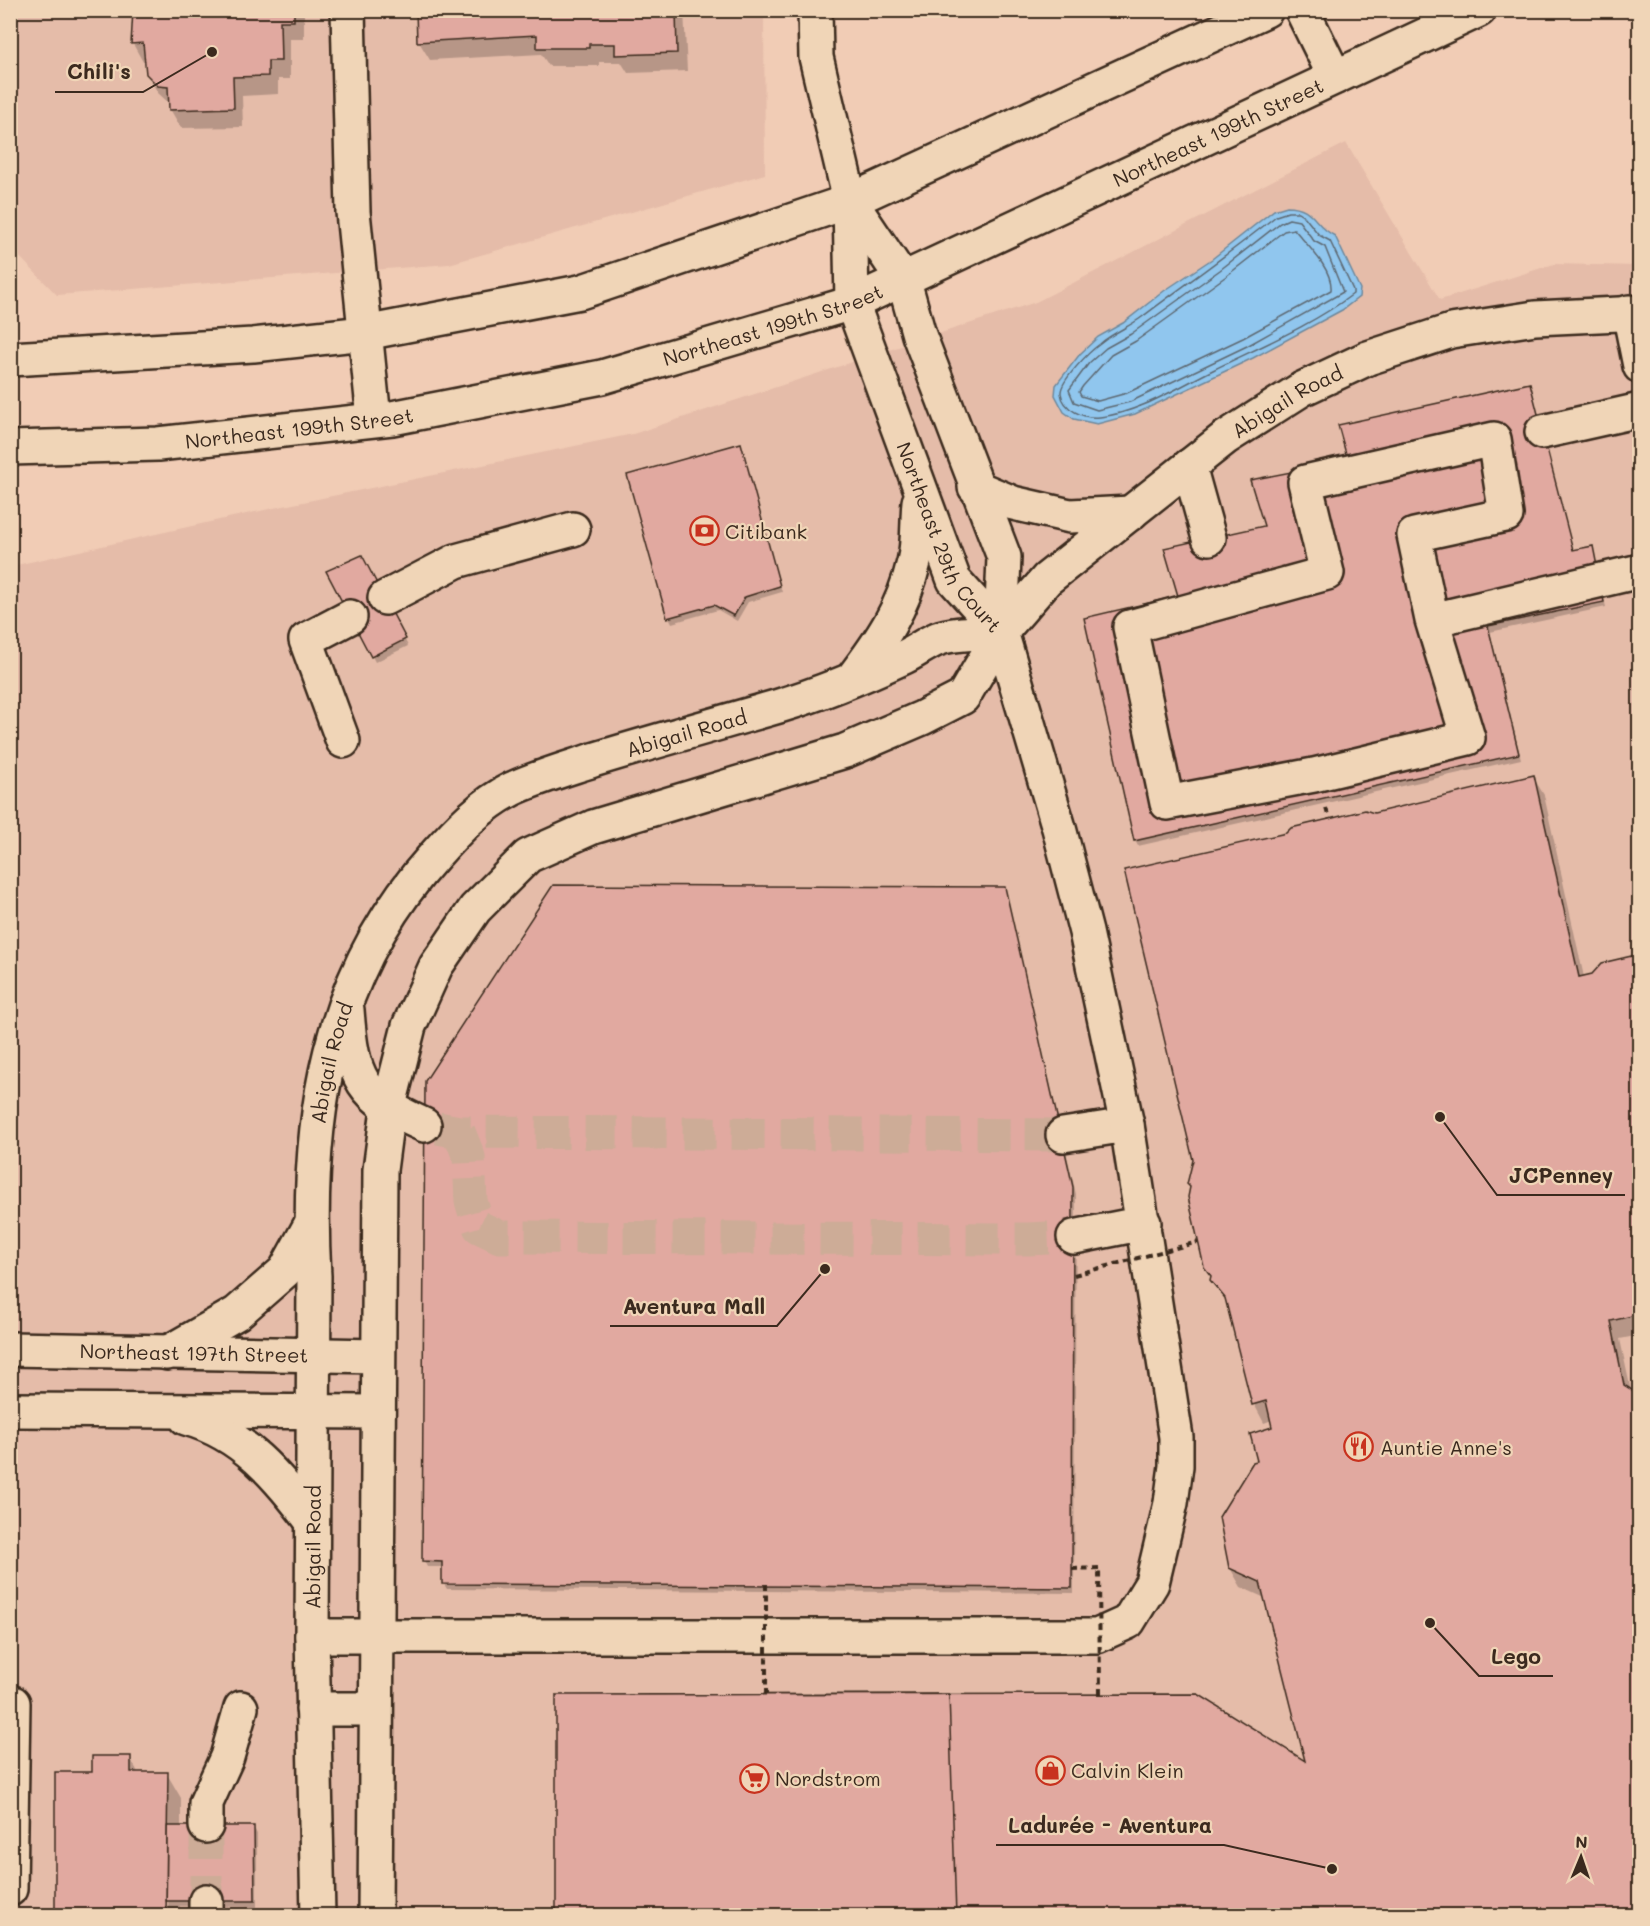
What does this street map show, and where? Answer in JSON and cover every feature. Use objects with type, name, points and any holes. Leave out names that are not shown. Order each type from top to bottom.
[{"type":"street","points":[[348,10],[353,212],[374,419]]},
{"type":"street","points":[[815,10],[816,57],[850,201]]},
{"type":"street","points":[[10,359],[253,345],[365,333],[580,292],[850,201],[1266,10]]},
{"type":"street","points":[[1302,10],[1335,77]]},
{"type":"street","name":"Northeast 199th Street","points":[[10,448],[158,444],[374,419],[602,377],[852,303],[904,281],[1479,10]]},
{"type":"street","name":"Northeast 29th Court","points":[[850,201],[904,281],[919,335],[975,487],[1004,557],[1000,632]]},
{"type":"street","name":"Northeast 29th Court","points":[[850,201],[852,303],[919,492],[954,580],[1000,632]]},
{"type":"street","points":[[1634,312],[1640,366]]},
{"type":"street","name":"Abigail Road","points":[[375,1916],[375,1636],[380,1170],[388,1109],[409,1026],[436,966],[475,909],[528,856],[593,827],[845,751],[922,718],[963,697],[1000,632],[1047,579],[1225,438],[1302,389],[1368,358],[1451,331],[1534,318],[1634,312]]},
{"type":"street","points":[[1542,432],[1640,410]]},
{"type":"street","points":[[1494,439],[1506,515],[1414,535],[1432,620],[1468,738],[1314,775],[1167,803],[1130,627],[1327,573],[1305,482],[1494,439]]},
{"type":"street","points":[[1189,466],[1209,538]]},
{"type":"street","points":[[975,487],[1013,503],[1070,516],[1131,513]]},
{"type":"street","points":[[849,682],[884,637],[903,600],[915,560],[919,492]]},
{"type":"street","points":[[384,598],[456,561],[573,529]]},
{"type":"street","points":[[1432,620],[1640,571]]},
{"type":"street","points":[[344,741],[306,640],[350,617]]},
{"type":"street","points":[[312,1636],[1097,1636],[1128,1622],[1152,1583],[1171,1503],[1176,1466],[1176,1437],[1128,1125],[1086,932],[1059,828],[1000,632]]},
{"type":"street","name":"Abigail Road","points":[[317,1915],[312,1636],[314,1276],[311,1224],[315,1132],[322,1079],[347,999],[372,945],[415,877],[473,816],[501,796],[546,775],[849,682],[938,638],[1000,632]]},
{"type":"street","points":[[347,999],[350,1043],[357,1069],[368,1092],[388,1109],[424,1125]]},
{"type":"street","points":[[1063,1135],[1128,1125]]},
{"type":"street","points":[[1074,1237],[1144,1223]]},
{"type":"street","points":[[167,1353],[237,1313],[285,1271],[311,1224]]},
{"type":"street","name":"Northeast 197th Street","points":[[19,1345],[167,1353],[378,1356]]},
{"type":"street","points":[[10,1410],[378,1412]]},
{"type":"street","points":[[161,1411],[198,1421],[230,1435],[259,1458],[312,1521]]},
{"type":"street","points":[[10,1889],[13,1703]]},
{"type":"street","points":[[206,1826],[206,1803],[227,1757],[241,1707]]},
{"type":"street","points":[[314,1709],[375,1709]]},
{"type":"path","points":[[1074,1275],[1198,1242]]},
{"type":"path","points":[[1072,1569],[1099,1568],[1100,1694]]},
{"type":"path","points":[[766,1584],[766,1695]]},
{"type":"shaded area","points":[[10,11],[764,11],[765,174],[449,264],[57,295],[11,248]]},
{"type":"shaded area","points":[[1346,143],[1440,300],[1554,264],[1639,266],[1639,1915],[11,1916],[12,566],[269,509],[633,434],[1036,302]]},
{"type":"water","points":[[1287,206],[1303,209],[1335,236],[1360,289],[1359,297],[1342,310],[1253,358],[1135,414],[1097,424],[1074,419],[1064,412],[1055,395],[1056,385],[1080,354],[1098,337],[1123,323],[1164,291],[1212,259],[1274,210]]},
{"type":"building","points":[[133,10],[294,10],[294,21],[280,21],[281,61],[268,61],[268,76],[233,77],[234,108],[169,110],[168,87],[158,86],[146,74],[143,43],[131,44]]},
{"type":"building","points":[[416,10],[676,10],[677,53],[615,55],[615,44],[589,44],[589,48],[537,48],[537,35],[417,42]]},
{"type":"building","points":[[1530,383],[1573,550],[1593,546],[1604,602],[1488,626],[1519,754],[1134,841],[1084,618],[1178,596],[1164,548],[1264,526],[1250,480],[1348,461],[1338,425]]},
{"type":"building","name":"Citibank","points":[[741,443],[780,586],[745,597],[734,616],[714,605],[667,618],[627,475]]},
{"type":"building","points":[[362,555],[406,639],[371,657],[326,571]]},
{"type":"building","points":[[1534,775],[1579,977],[1592,974],[1602,963],[1640,954],[1640,1314],[1611,1321],[1624,1385],[1640,1395],[1640,1916],[556,1916],[556,1695],[1198,1694],[1305,1761],[1260,1582],[1229,1568],[1219,1517],[1253,1462],[1257,1461],[1250,1434],[1272,1427],[1266,1401],[1252,1405],[1225,1298],[1210,1280],[1211,1276],[1204,1267],[1188,1197],[1190,1187],[1187,1184],[1193,1160],[1124,870],[1286,833],[1291,828],[1365,810],[1374,813]]},
{"type":"building","points":[[553,885],[1005,887],[1073,1187],[1072,1588],[442,1584],[442,1562],[422,1561],[425,1081]]},
{"type":"building","name":"Nordstrom","points":[[949,1694],[956,1916],[556,1916],[556,1695]]},
{"type":"building","points":[[92,1756],[131,1756],[131,1772],[168,1772],[166,1916],[55,1916],[55,1772],[92,1772]]},
{"type":"building","points":[[167,1826],[254,1826],[255,1901],[166,1901]]},
{"type":"tunnel","points":[[438,1128],[459,1132],[1063,1135]]},
{"type":"tunnel","points":[[459,1132],[469,1157],[471,1201],[479,1227],[500,1237],[1028,1239],[1074,1237]]},
{"type":"tunnel","points":[[206,1826],[206,1901]]},
{"type":"place","name":"Chili's","points":[[212,52]]},
{"type":"place","name":"Citibank","points":[[704,531]]},
{"type":"place","name":"JCPenney","points":[[1440,1117]]},
{"type":"place","name":"Aventura Mall","points":[[825,1269]]},
{"type":"place","name":"Auntie Anne's","points":[[1359,1447]]},
{"type":"place","name":"Lego","points":[[1430,1623]]},
{"type":"place","name":"Calvin Klein","points":[[1050,1770]]},
{"type":"place","name":"Nordstrom","points":[[754,1778]]},
{"type":"place","name":"Ladurée - Aventura","points":[[1332,1869]]}]
